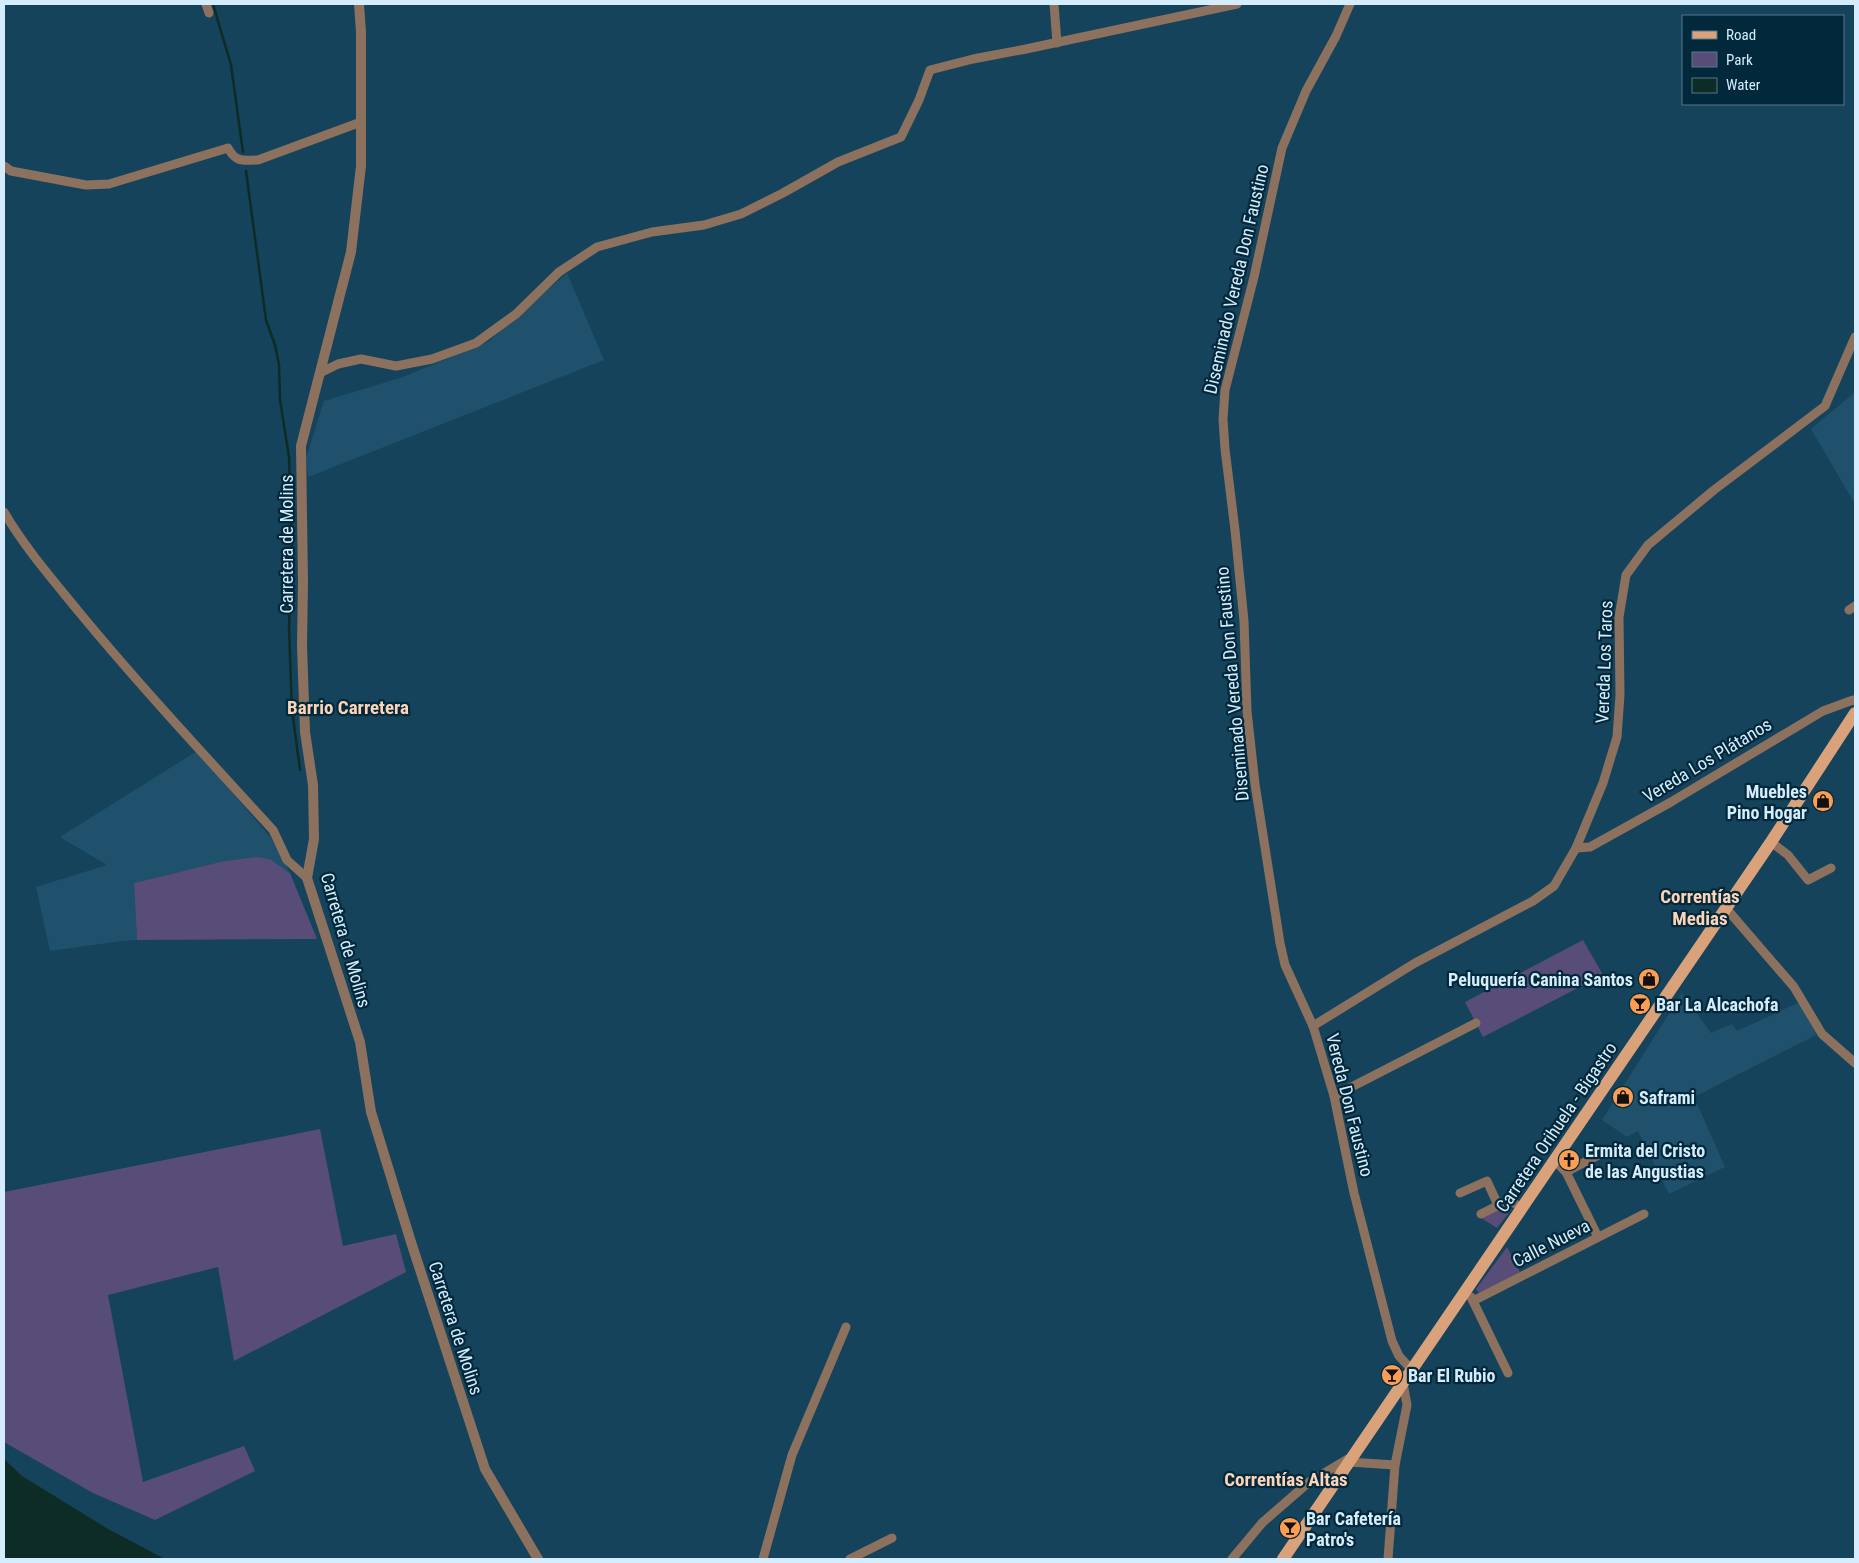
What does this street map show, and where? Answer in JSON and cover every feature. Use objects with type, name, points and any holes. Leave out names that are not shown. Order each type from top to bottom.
[{"type":"main road","name":"Carretera Orihuela - Bigastro","points":[[1283,1559],[1771,842],[1855,712]]},
{"type":"street","points":[[206,4],[209,13]]},
{"type":"street","name":"Carretera de Molins","points":[[359,4],[362,32],[361,166],[351,252],[301,446],[302,656],[305,732],[313,785],[314,830],[307,878],[360,1042],[371,1112],[414,1252],[485,1470],[538,1559]]},
{"type":"street","points":[[1054,4],[1057,43]]},
{"type":"street","points":[[320,373],[338,364],[361,358],[396,366],[432,359],[476,343],[516,314],[559,272],[597,246],[652,232],[704,225],[741,214],[838,162],[901,137],[919,100],[930,70],[974,59],[1057,43],[1216,5],[1237,4]]},
{"type":"street","name":"Diseminado Vereda Don Faustino","points":[[1259,814],[1247,711],[1244,621],[1225,449],[1223,419],[1225,390],[1254,277],[1282,148],[1306,91],[1336,36],[1350,4]]},
{"type":"street","points":[[4,166],[11,171],[86,185],[109,184],[228,148],[232,156],[241,160],[258,160],[361,122]]},
{"type":"street","name":"Vereda Los Taros","points":[[1313,1026],[1415,963],[1533,900],[1554,886],[1576,848],[1603,783],[1617,736],[1620,695],[1619,617],[1626,575],[1648,545],[1714,490],[1826,406],[1855,338]]},
{"type":"street","points":[[4,512],[44,569],[117,658],[273,830],[288,860],[307,878]]},
{"type":"street","name":"Vereda Los Plátanos","points":[[1576,848],[1590,847],[1672,802],[1823,710],[1853,700],[1855,701]]},
{"type":"street","name":"Vereda Don Faustino","points":[[1259,814],[1285,965],[1313,1026],[1334,1096],[1354,1193],[1392,1341],[1399,1356],[1412,1370]]},
{"type":"street","points":[[1771,842],[1788,855],[1808,880],[1832,868]]},
{"type":"street","points":[[1725,907],[1794,987],[1822,1034],[1855,1063]]},
{"type":"street","points":[[1334,1096],[1476,1023]]},
{"type":"street","points":[[1566,1172],[1606,1151]]},
{"type":"street","points":[[1554,1160],[1566,1172],[1598,1237]]},
{"type":"street","points":[[1460,1193],[1487,1180],[1498,1205]]},
{"type":"street","points":[[1481,1214],[1509,1200],[1522,1208]]},
{"type":"street","name":"Calle Nueva","points":[[1473,1301],[1644,1214]]},
{"type":"street","points":[[1467,1289],[1508,1373]]},
{"type":"street","points":[[763,1559],[792,1455],[846,1327]]},
{"type":"street","points":[[1388,1559],[1395,1465],[1407,1405],[1403,1383]]},
{"type":"street","points":[[1232,1559],[1262,1523],[1309,1482],[1351,1459],[1395,1465]]},
{"type":"street","points":[[850,1559],[892,1538]]},
{"type":"shaded area","points":[[567,273],[604,360],[308,477],[306,458],[324,401],[403,377],[488,342]]},
{"type":"shaded area","points":[[1855,392],[1855,504],[1811,429]]},
{"type":"shaded area","points":[[197,751],[271,838],[290,873],[270,859],[257,857],[224,861],[134,883],[137,940],[50,951],[36,887],[107,865],[60,837]]},
{"type":"shaded area","points":[[1682,993],[1711,1033],[1732,1024],[1737,1031],[1802,1001],[1816,1035],[1694,1097],[1725,1167],[1669,1194],[1638,1131],[1627,1137],[1602,1120]]},
{"type":"green space","points":[[257,857],[270,859],[290,873],[317,939],[137,940],[134,883],[224,861]]},
{"type":"green space","points":[[1583,940],[1603,975],[1483,1037],[1465,1002]]},
{"type":"green space","points":[[320,1129],[343,1246],[396,1234],[406,1272],[234,1361],[218,1267],[108,1295],[143,1482],[244,1446],[255,1471],[155,1520],[93,1493],[4,1442],[4,1192]]},
{"type":"green space","points":[[1505,1204],[1512,1209],[1497,1228],[1481,1218]]},
{"type":"green space","points":[[1507,1247],[1520,1272],[1480,1295],[1476,1289]]},
{"type":"water","points":[[4,1459],[22,1476],[108,1529],[165,1559],[4,1559]]},
{"type":"waterway","points":[[213,4],[231,65],[243,152]]},
{"type":"waterway","points":[[246,171],[266,320],[275,345],[279,365],[280,400],[289,457],[292,545],[289,627],[291,685],[292,710],[300,770]]},
{"type":"place","name":"Muebles Pino Hogar","points":[[1823,801]]},
{"type":"place","name":"Peluquería Canina Santos","points":[[1649,979]]},
{"type":"place","name":"Bar La Alcachofa","points":[[1640,1004]]},
{"type":"place","name":"Saframi","points":[[1623,1097]]},
{"type":"place","name":"Ermita del Cristo de las Angustias","points":[[1569,1160]]},
{"type":"place","name":"Bar El Rubio","points":[[1392,1375]]},
{"type":"place","name":"Bar Cafetería Patro's","points":[[1290,1528]]},
{"type":"district","name":"Barrio Carretera","points":[[348,707]]},
{"type":"district","name":"Correntías Medias","points":[[1700,907]]},
{"type":"district","name":"Correntías Altas","points":[[1286,1479]]}]
